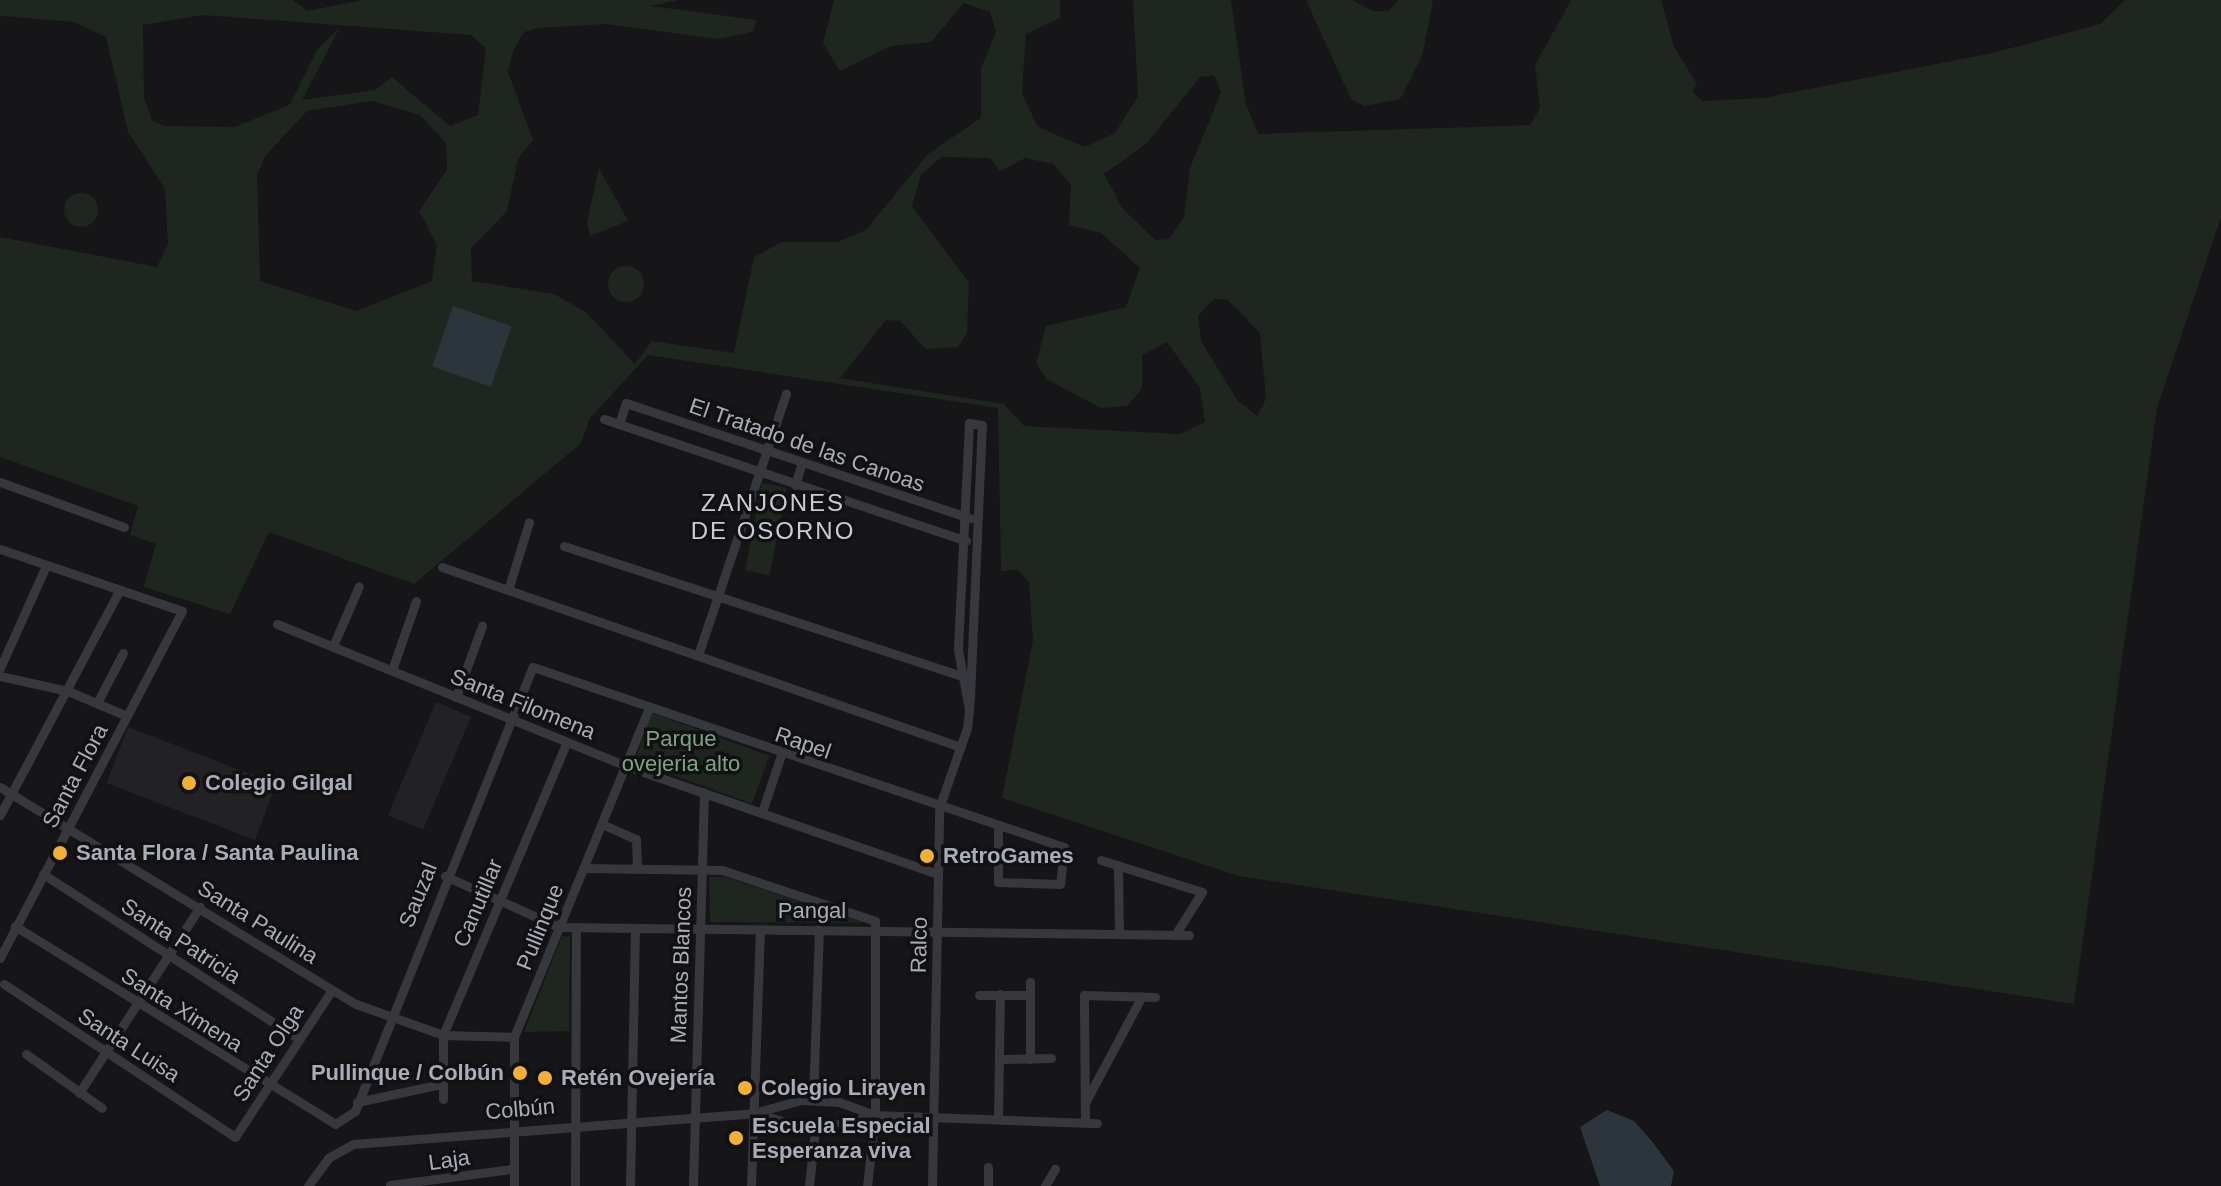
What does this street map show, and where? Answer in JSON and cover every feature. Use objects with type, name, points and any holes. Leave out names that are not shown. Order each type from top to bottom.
[{"type":"street","points":[[698,655],[786,393]]},
{"type":"street","name":"El Tratado de las Canoas","points":[[619,424],[626,403],[964,517],[978,519]]},
{"type":"street","name":"El Tratado de las Canoas","points":[[604,419],[963,541],[977,542]]},
{"type":"street","name":"Ralco","points":[[932,1186],[939,808],[961,747],[969,709],[971,679],[982,425],[969,423],[960,677],[969,709]]},
{"type":"street","points":[[795,485],[802,462]]},
{"type":"street","points":[[0,482],[124,527]]},
{"type":"street","points":[[508,590],[529,522]]},
{"type":"street","points":[[564,546],[971,679]]},
{"type":"street","points":[[0,549],[45,568],[119,591],[0,815]]},
{"type":"street","points":[[442,567],[961,747]]},
{"type":"street","points":[[0,668],[45,568]]},
{"type":"street","points":[[333,646],[359,586]]},
{"type":"street","name":"Santa Flora","points":[[0,958],[182,611],[119,591]]},
{"type":"street","points":[[392,670],[416,601]]},
{"type":"street","name":"Santa Filomena","points":[[277,624],[626,766],[938,874]]},
{"type":"street","points":[[456,697],[482,626]]},
{"type":"street","points":[[98,701],[123,653]]},
{"type":"street","name":"Rapel","points":[[533,667],[781,755],[1064,847],[1060,884],[998,882],[998,828]]},
{"type":"street","name":"Sauzal","points":[[330,1124],[348,1119],[357,1102],[445,876],[533,667]]},
{"type":"street","points":[[0,676],[68,691],[98,701],[127,716]]},
{"type":"street","name":"Pullinque","points":[[514,1186],[511,1169],[514,1037],[649,708]]},
{"type":"street","name":"Canutillar","points":[[443,1099],[443,1035],[497,900],[567,742]]},
{"type":"street","points":[[762,812],[781,755]]},
{"type":"street","name":"Santa Paulina","points":[[0,787],[71,825],[332,990],[443,1035],[514,1037]]},
{"type":"street","name":"Mantos Blancos","points":[[693,1186],[704,792]]},
{"type":"street","points":[[602,824],[636,839],[637,869]]},
{"type":"street","points":[[1101,860],[1202,892],[1175,935]]},
{"type":"street","points":[[1118,865],[1119,934]]},
{"type":"street","points":[[583,868],[702,870],[860,916],[877,930],[875,1115],[867,1186]]},
{"type":"street","name":"Santa Patricia","points":[[43,874],[299,1039]]},
{"type":"street","name":"Pangal","points":[[445,876],[559,927],[1189,935]]},
{"type":"street","points":[[79,1093],[200,907]]},
{"type":"street","name":"Santa Ximena","points":[[15,926],[330,1124]]},
{"type":"street","points":[[575,1186],[576,927]]},
{"type":"street","points":[[630,1186],[635,928]]},
{"type":"street","points":[[751,1186],[760,929]]},
{"type":"street","points":[[813,1100],[819,929]]},
{"type":"street","points":[[1030,982],[1030,1059]]},
{"type":"street","name":"Santa Luisa","points":[[4,984],[235,1137]]},
{"type":"street","name":"Santa Olga","points":[[235,1137],[332,990]]},
{"type":"street","points":[[998,1118],[1000,994]]},
{"type":"street","points":[[979,995],[1030,995]]},
{"type":"street","points":[[1085,1122],[1084,995],[1155,997]]},
{"type":"street","points":[[1084,1104],[1142,996]]},
{"type":"street","points":[[26,1054],[102,1108]]},
{"type":"street","points":[[999,1059],[1051,1058]]},
{"type":"street","points":[[357,1102],[442,1084]]},
{"type":"street","name":"Colbún","points":[[308,1186],[328,1158],[353,1144],[512,1127],[695,1113],[754,1113],[813,1100],[875,1115],[1097,1123]]},
{"type":"street","name":"Colbún","points":[[754,1113],[815,1130],[875,1115]]},
{"type":"street","points":[[809,1186],[815,1130]]},
{"type":"street","points":[[988,1167],[988,1186]]},
{"type":"street","name":"Laja","points":[[390,1185],[448,1182],[511,1169]]},
{"type":"street","points":[[1045,1186],[1055,1169]]},
{"type":"shaded area","points":[[453,306],[512,326],[491,387],[432,367]]},
{"type":"shaded area","points":[[436,702],[471,717],[423,830],[388,815]]},
{"type":"shaded area","name":"Colegio Gilgal","points":[[128,727],[276,784],[255,840],[106,783]]},
{"type":"shaded area","points":[[1607,1110],[1634,1121],[1651,1140],[1674,1171],[1671,1186],[1600,1186],[1580,1127]]},
{"type":"green space","points":[[0,0],[293,0],[307,11],[363,0],[678,0],[651,6],[757,20],[752,32],[718,39],[606,24],[538,28],[524,32],[513,51],[508,72],[533,140],[518,159],[507,211],[471,248],[472,281],[554,294],[586,312],[635,364],[652,341],[734,353],[754,257],[782,242],[838,242],[866,230],[928,154],[981,118],[981,68],[996,32],[990,12],[964,3],[931,42],[891,46],[840,71],[823,43],[834,0],[1060,0],[1060,18],[1026,34],[1022,94],[1038,127],[1085,147],[1115,133],[1138,96],[1133,0],[1231,0],[1246,104],[1258,134],[1530,125],[1540,108],[1535,65],[1571,0],[1661,0],[1674,47],[1697,84],[1693,92],[1703,101],[1763,98],[1993,53],[2100,24],[2125,0],[2221,0],[2221,217],[2157,408],[2074,1004],[1239,876],[1002,798],[1033,640],[1029,582],[1018,570],[1001,571],[998,408],[648,355],[590,418],[581,443],[414,584],[269,532],[230,614],[144,587],[156,544],[130,535],[138,506],[0,457],[0,237],[157,267],[168,244],[165,189],[128,132],[106,37],[74,22],[0,16]],"holes":[[[202,15],[471,35],[486,48],[478,115],[450,126],[392,77],[375,90],[302,100],[340,27],[317,50],[289,105],[235,127],[164,126],[152,120],[144,98],[143,25]],[[1214,75],[1221,92],[1190,168],[1184,217],[1169,239],[1155,240],[1123,209],[1104,174],[1147,143],[1200,77]],[[372,101],[420,115],[446,143],[447,170],[419,211],[437,246],[432,281],[356,311],[260,281],[257,174],[266,155],[307,111]],[[941,157],[990,158],[1000,171],[1025,158],[1053,164],[1071,185],[1069,225],[1101,233],[1140,268],[1126,307],[1046,326],[1036,363],[1046,379],[1101,408],[1127,406],[1142,389],[1142,355],[1167,342],[1200,388],[1205,422],[1180,434],[1024,426],[1004,404],[840,378],[886,320],[900,321],[926,349],[958,347],[967,333],[969,283],[912,206],[921,175]],[[1214,299],[1228,300],[1260,333],[1266,399],[1257,416],[1237,400],[1201,341],[1198,316]]]},
{"type":"green space","points":[[1306,0],[1352,0],[1373,11],[1389,11],[1398,0],[1433,0],[1422,57],[1400,99],[1364,106],[1351,99]]},
{"type":"green space","points":[[599,168],[628,221],[590,236],[587,222]]},
{"type":"green space","points":[[81,193],[93,198],[98,210],[93,222],[81,227],[69,222],[64,210],[69,198]]},
{"type":"green space","points":[[626,266],[639,271],[644,284],[639,297],[626,302],[613,297],[608,284],[613,271]]},
{"type":"green space","points":[[762,483],[787,488],[770,575],[745,570]]},
{"type":"green space","name":"Parque ovejeria alto","points":[[652,713],[769,756],[752,804],[635,761]]},
{"type":"green space","points":[[709,877],[725,877],[864,923],[710,922]]},
{"type":"green space","points":[[562,936],[570,937],[569,1031],[524,1032]]},
{"type":"place","name":"Colegio Gilgal","points":[[189,783]]},
{"type":"place","name":"Santa Flora / Santa Paulina","points":[[60,853]]},
{"type":"place","name":"RetroGames","points":[[927,856]]},
{"type":"place","name":"Pullinque / Colbún","points":[[520,1073]]},
{"type":"place","name":"Retén Ovejería","points":[[545,1078]]},
{"type":"place","name":"Colegio Lirayen","points":[[745,1088]]},
{"type":"place","name":"Escuela Especial Esperanza viva","points":[[736,1138]]},
{"type":"district","name":"ZANJONES DE OSORNO","points":[[773,517]]}]
